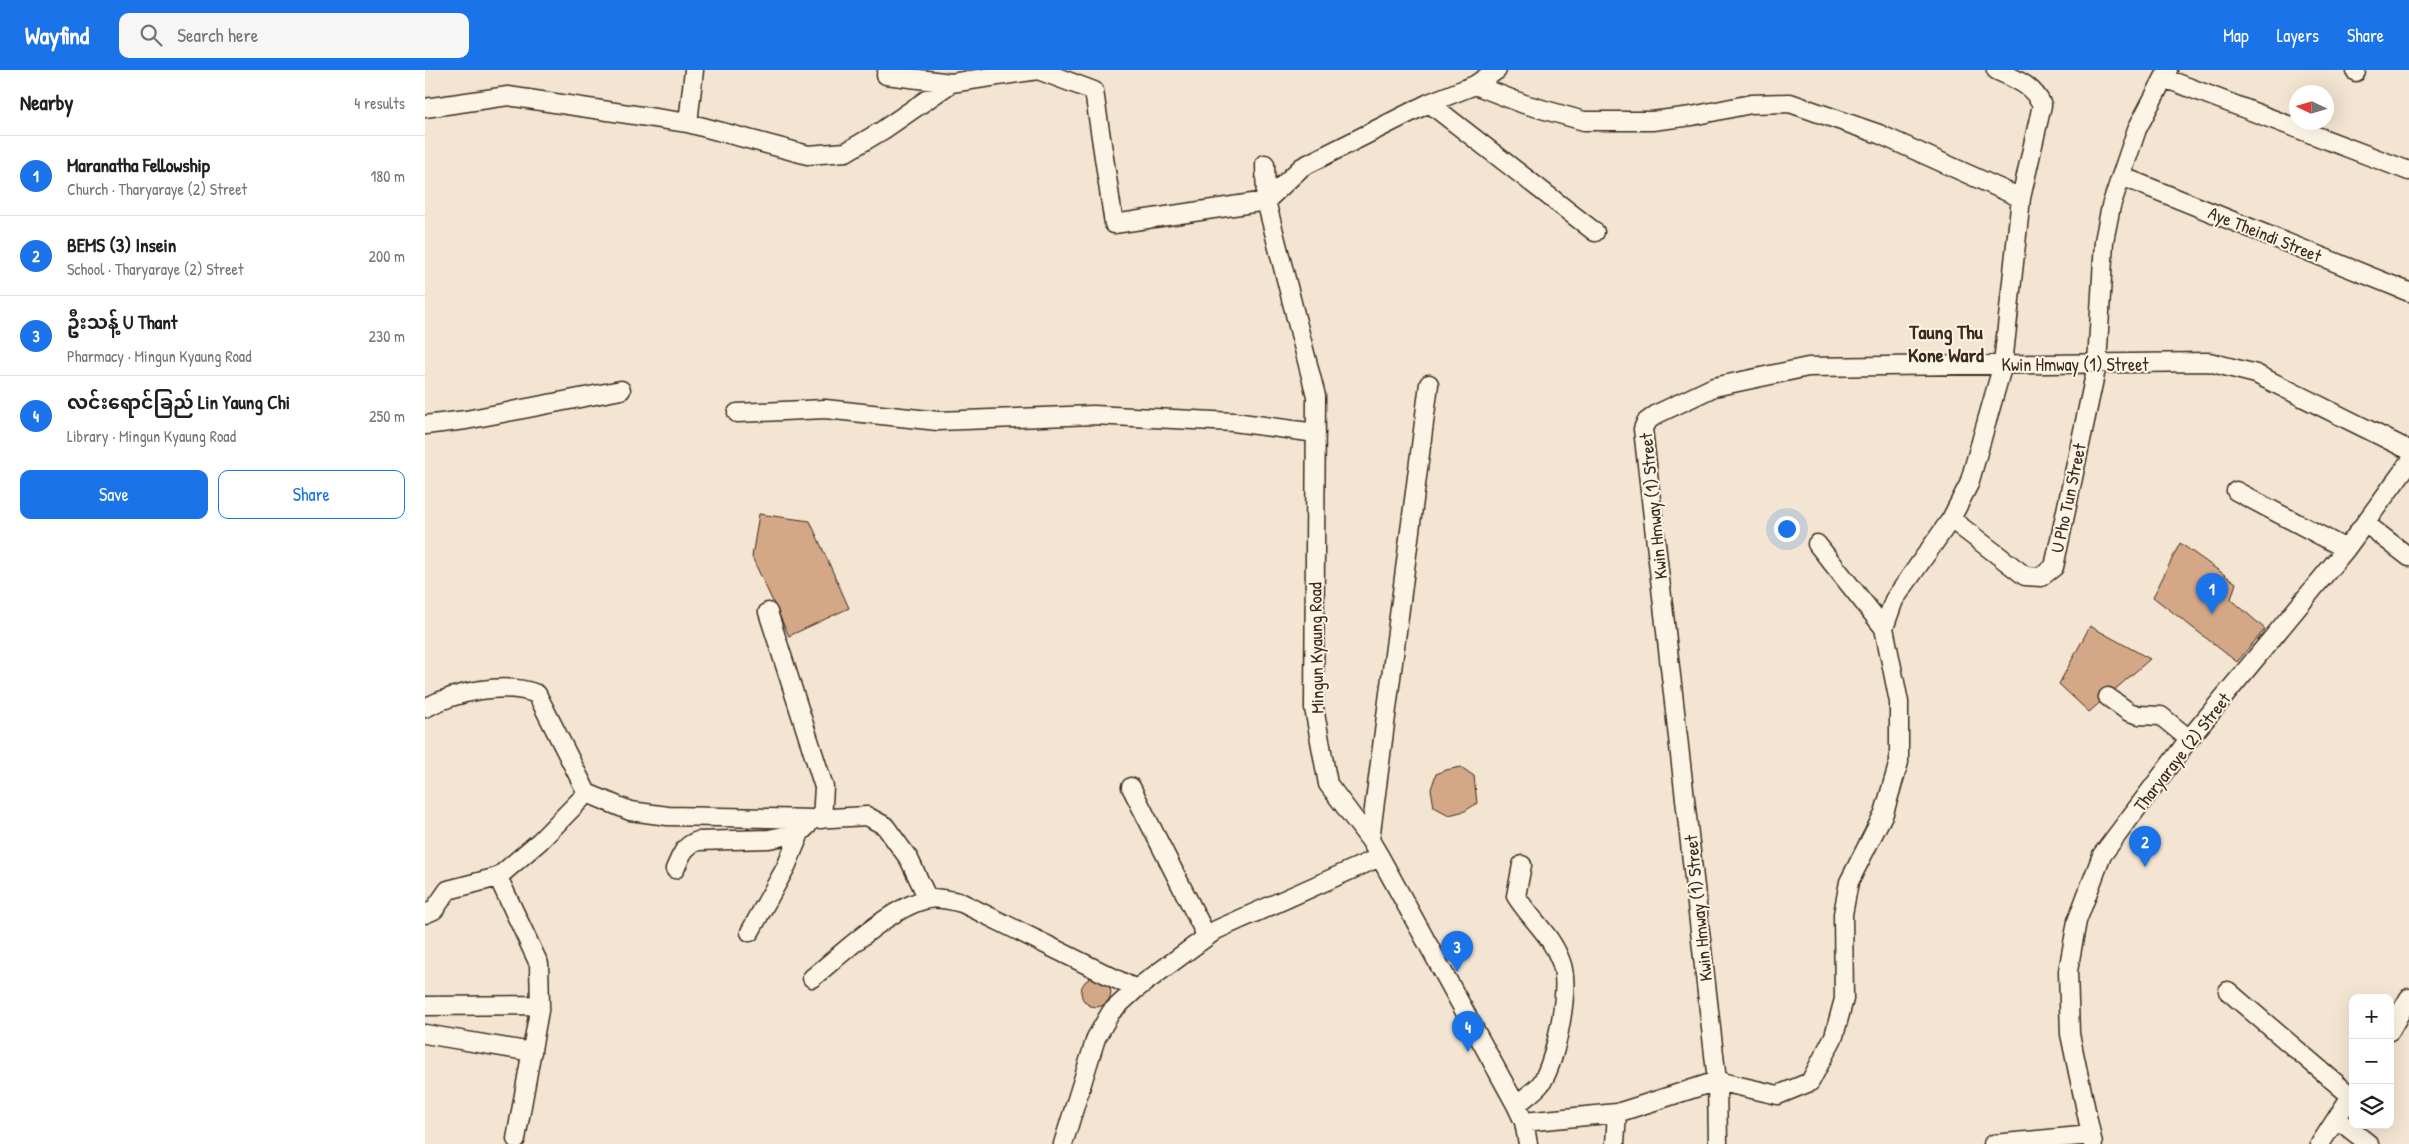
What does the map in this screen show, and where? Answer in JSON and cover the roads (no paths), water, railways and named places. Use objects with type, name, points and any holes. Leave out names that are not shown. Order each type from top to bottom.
[{"type":"street","points":[[688,122],[694,70]]},
{"type":"street","points":[[887,74],[951,83],[1038,70],[1095,91],[1115,224],[1266,201],[1302,167],[1429,103],[1475,85],[1497,70]]},
{"type":"street","points":[[1884,628],[1895,600],[1951,519],[1969,484],[2003,364],[2021,198],[2042,106],[2037,94],[2026,84],[1996,70]]},
{"type":"street","points":[[2166,74],[2409,171]]},
{"type":"street","name":"U Pho Tun Street","points":[[1951,519],[2025,576],[2041,577],[2054,567],[2097,365],[2104,241],[2111,206],[2137,129],[2166,74]]},
{"type":"street","points":[[425,108],[508,96],[688,122],[808,155],[846,152],[883,130],[951,83]]},
{"type":"street","points":[[1475,85],[1524,104],[1584,121],[1652,121],[1692,116],[1751,104],[1790,103],[1879,134],[2021,198]]},
{"type":"street","points":[[1429,103],[1595,232]]},
{"type":"street","name":"Mingun Kyaung Road","points":[[1265,164],[1266,201],[1316,396],[1314,708],[1328,784],[1370,840],[1380,857],[1516,1105],[1524,1122],[1528,1144]]},
{"type":"street","name":"Aye Theindi Street","points":[[2121,176],[2409,292]]},
{"type":"street","name":"Kwin Hmway (1) Street","points":[[1717,1081],[1643,429],[1645,422],[1657,414],[1713,388],[1808,367],[2003,364],[2097,365],[2209,362],[2256,374],[2409,450]]},
{"type":"street","points":[[1370,840],[1429,384]]},
{"type":"street","points":[[425,425],[466,420],[621,390]]},
{"type":"street","points":[[737,413],[825,409],[938,421],[1093,415],[1234,422],[1316,433]]},
{"type":"street","name":"Tharyaraye (2) Street","points":[[2092,1140],[2070,1034],[2068,971],[2077,921],[2102,855],[2189,738],[2346,549],[2409,463]]},
{"type":"street","points":[[2236,491],[2346,549]]},
{"type":"street","points":[[2365,523],[2409,557]]},
{"type":"street","points":[[1524,1122],[1617,1113],[1717,1081],[1778,1095],[1809,1082],[1834,1036],[1844,1000],[1843,914],[1849,882],[1884,814],[1899,762],[1899,702],[1884,628],[1817,544]]},
{"type":"street","points":[[675,869],[685,848],[698,840],[769,839],[800,833],[818,819],[824,787],[767,612]]},
{"type":"street","points":[[425,708],[434,703],[485,689],[523,688],[537,694],[587,793],[630,811],[668,816],[818,819],[867,816],[885,826],[909,859],[928,899]]},
{"type":"street","points":[[2108,697],[2129,712],[2161,716],[2189,738]]},
{"type":"street","points":[[1131,787],[1207,937]]},
{"type":"street","points":[[425,914],[434,910],[448,890],[498,877],[540,841],[587,793]]},
{"type":"street","points":[[750,932],[786,867],[800,833]]},
{"type":"street","points":[[1063,1144],[1096,1038],[1111,1012],[1135,989],[1216,930],[1380,857]]},
{"type":"street","points":[[1516,1105],[1541,1084],[1550,1067],[1560,1030],[1564,994],[1562,964],[1547,934],[1525,910],[1516,896],[1522,865]]},
{"type":"street","points":[[498,877],[539,964],[540,1005],[514,1142]]},
{"type":"street","points":[[812,978],[889,917],[928,899],[943,899],[962,903],[1135,989]]},
{"type":"street","points":[[2228,991],[2349,1092]]},
{"type":"street","points":[[2394,1024],[2409,998]]},
{"type":"street","points":[[425,1006],[540,1005]]},
{"type":"street","points":[[425,1034],[532,1052]]},
{"type":"street","points":[[1717,1081],[1718,1144]]},
{"type":"street","points":[[2320,1144],[2349,1100]]},
{"type":"street","points":[[1615,1144],[1617,1113]]},
{"type":"street","points":[[2337,1118],[2369,1144]]},
{"type":"street","points":[[1993,1144],[2092,1140]]},
{"type":"place","name":"Maranatha Fellowship","points":[[2212,614]]},
{"type":"place","name":"BEMS (3) Insein","points":[[2145,867]]},
{"type":"place","name":"ဦးသန့် U Thant","points":[[1457,972]]},
{"type":"place","name":"လင်းရောင်ခြည် Lin Yaung Chi","points":[[1468,1052]]},
{"type":"district","name":"Taung Thu Kone Ward","points":[[1946,342]]}]
